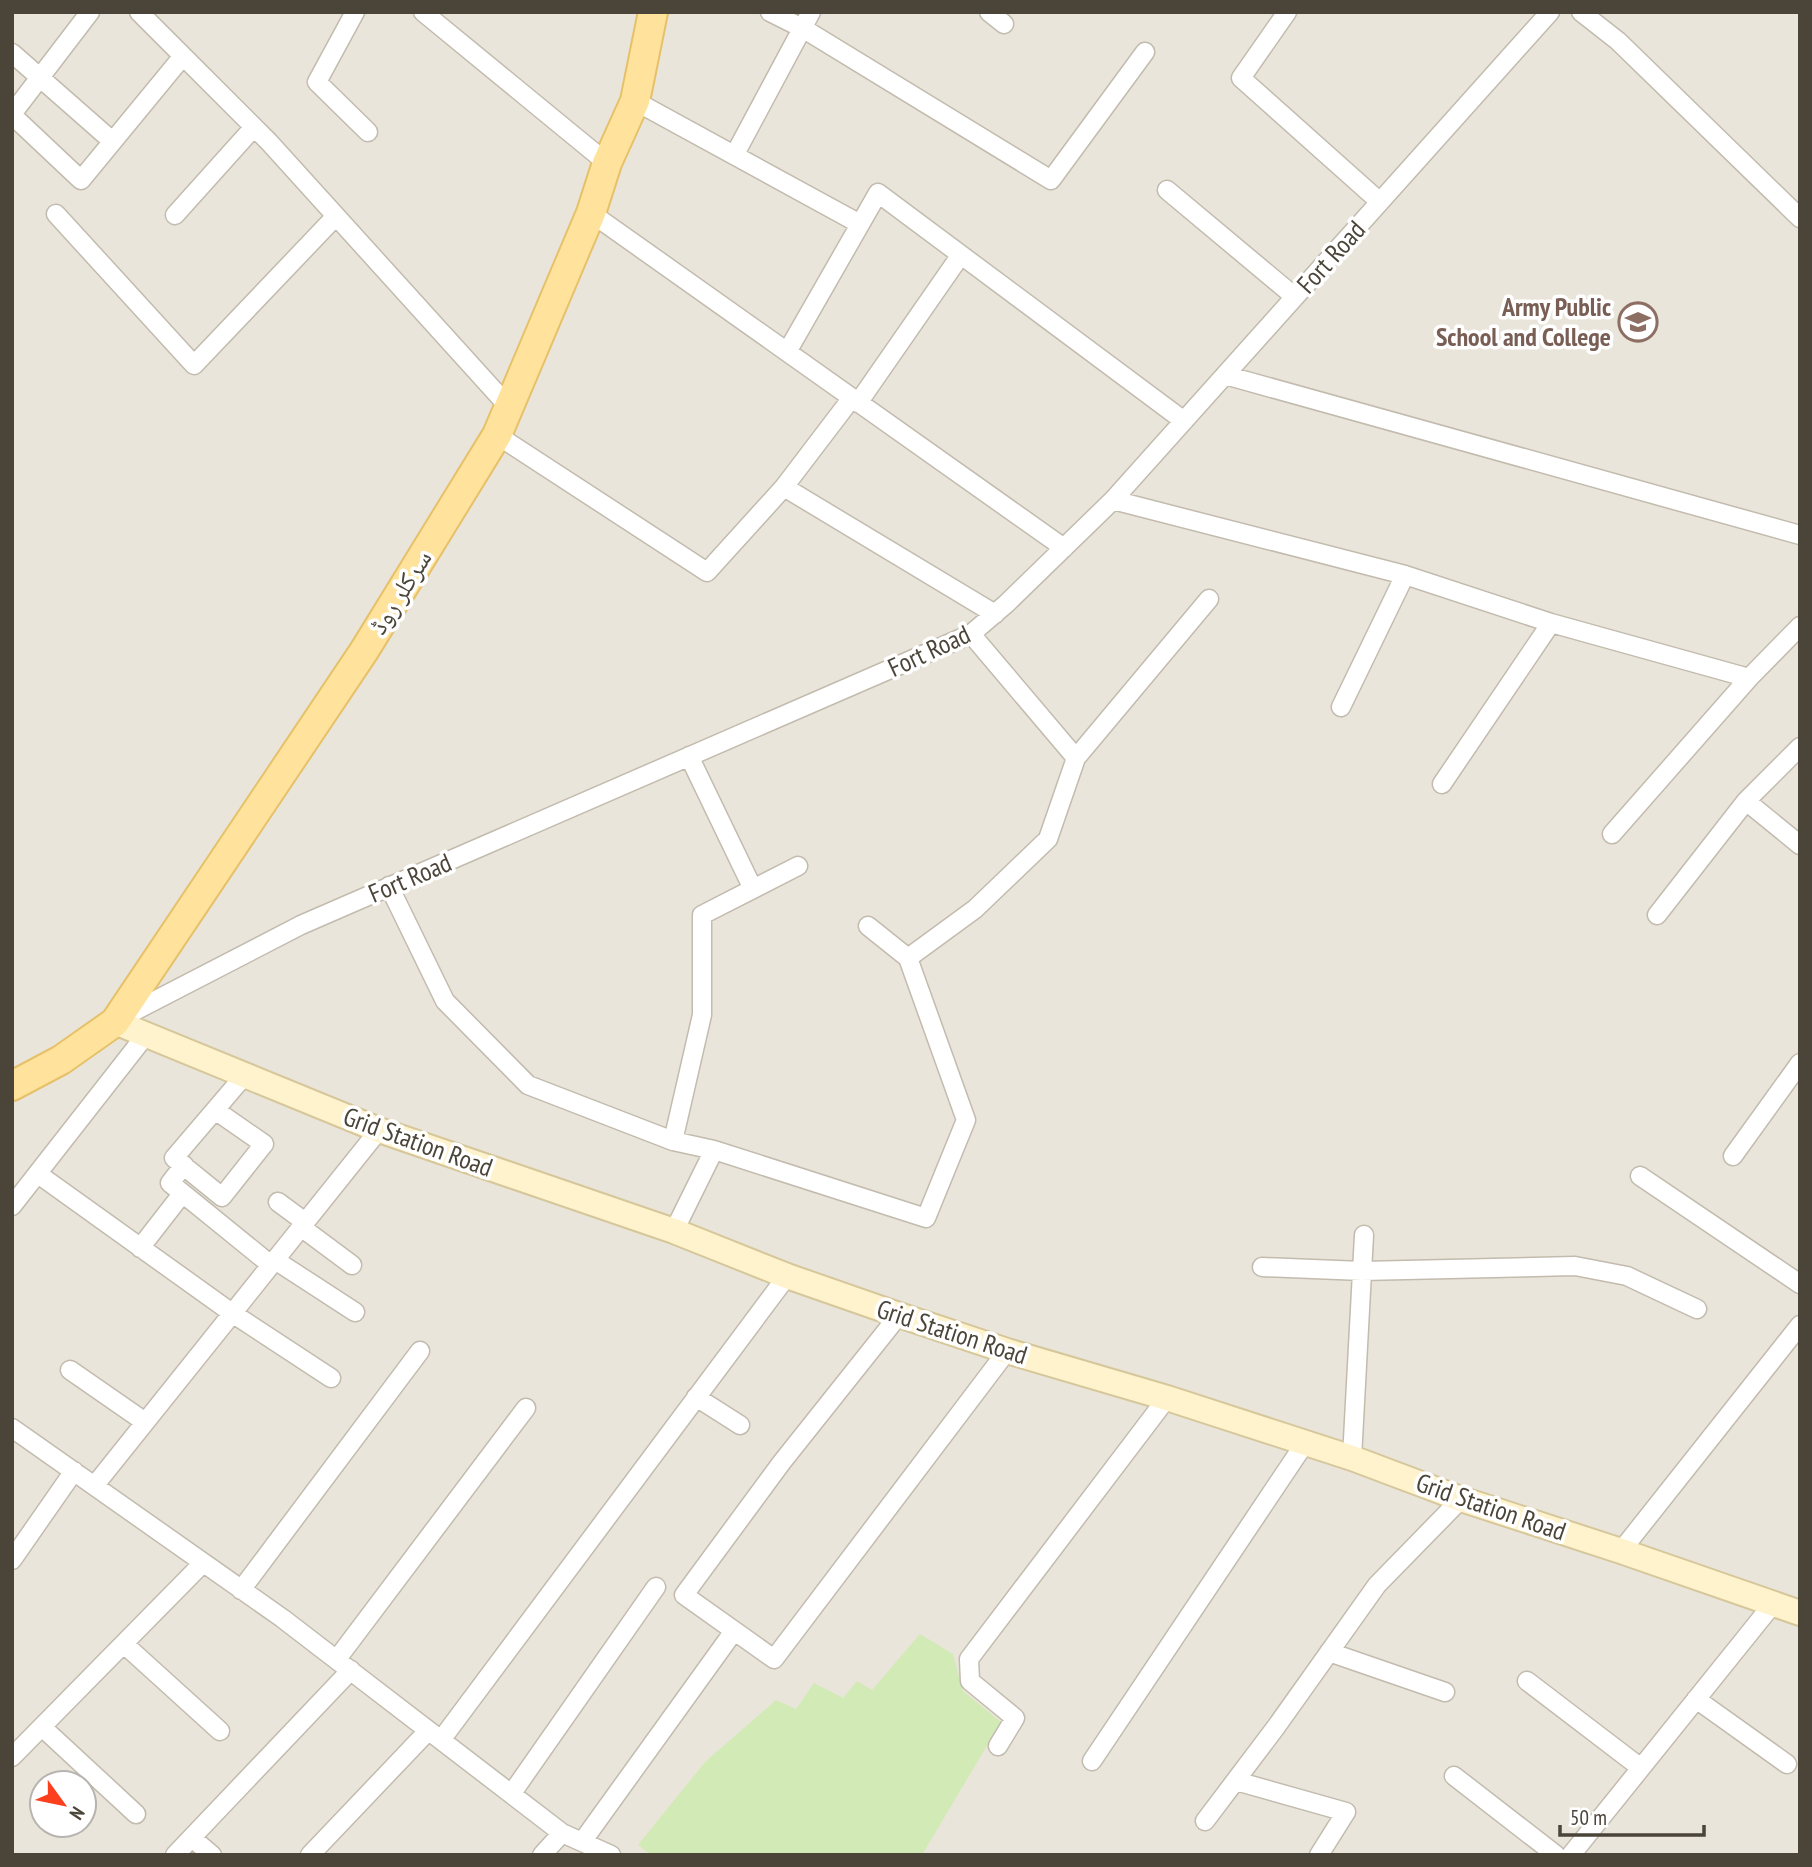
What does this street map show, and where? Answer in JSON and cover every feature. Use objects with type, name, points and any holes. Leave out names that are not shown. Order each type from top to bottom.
[{"type":"main road","name":"سرکلر روڈ","points":[[12,1086],[61,1060],[115,1022],[364,651],[497,435],[591,213],[607,163],[635,101],[652,12]]},
{"type":"main road","name":"Grid Station Road","points":[[115,1022],[379,1130],[674,1231],[787,1276],[1007,1351],[1167,1398],[1352,1458],[1461,1499],[1620,1550],[1800,1613]]},
{"type":"street","points":[[90,12],[12,114],[80,180],[183,56]]},
{"type":"street","points":[[139,12],[254,127],[508,406]]},
{"type":"street","points":[[355,12],[317,82],[368,132]]},
{"type":"street","points":[[424,12],[607,163]]},
{"type":"street","points":[[770,12],[808,21],[1051,180],[1145,52]]},
{"type":"street","points":[[989,12],[1004,24]]},
{"type":"street","points":[[1287,12],[1241,78],[1380,202]]},
{"type":"street","name":"Fort Road","points":[[115,1022],[301,925],[971,634],[1113,500],[1550,12]]},
{"type":"street","points":[[1581,12],[1618,41],[1800,218]]},
{"type":"street","points":[[735,154],[808,21]]},
{"type":"street","points":[[12,53],[111,140]]},
{"type":"street","points":[[635,101],[860,224]]},
{"type":"street","points":[[175,215],[254,127]]},
{"type":"street","points":[[1167,190],[1295,297]]},
{"type":"street","points":[[788,352],[878,193],[1184,421]]},
{"type":"street","points":[[591,213],[1064,548]]},
{"type":"street","points":[[56,215],[194,365],[336,216]]},
{"type":"street","points":[[497,435],[707,572],[784,488],[855,401],[960,256]]},
{"type":"street","points":[[1225,375],[1800,535]]},
{"type":"street","points":[[784,488],[995,614]]},
{"type":"street","points":[[1113,500],[1405,575],[1551,623],[1749,678]]},
{"type":"street","points":[[1341,707],[1405,575]]},
{"type":"street","points":[[908,958],[975,909],[1048,839],[1076,758],[1209,599]]},
{"type":"street","points":[[1442,784],[1551,623]]},
{"type":"street","points":[[1612,834],[1749,678],[1800,626]]},
{"type":"street","points":[[971,634],[1076,758]]},
{"type":"street","points":[[1657,915],[1746,801],[1800,747]]},
{"type":"street","points":[[689,756],[753,889]]},
{"type":"street","points":[[1746,801],[1800,845]]},
{"type":"street","points":[[673,1141],[702,1016],[702,915],[798,866]]},
{"type":"street","points":[[389,886],[445,1001],[528,1085],[673,1141],[715,1150],[926,1218],[966,1120],[908,958],[868,926]]},
{"type":"street","points":[[16,1195],[38,1174],[145,1036]]},
{"type":"street","points":[[1732,1156],[1800,1063]]},
{"type":"street","points":[[215,1110],[264,1144],[222,1197],[174,1158],[244,1076]]},
{"type":"street","points":[[1785,1083],[1800,1094]]},
{"type":"street","points":[[94,1485],[379,1130]]},
{"type":"street","points":[[674,1231],[715,1150]]},
{"type":"street","points":[[184,1165],[170,1183],[273,1262],[355,1312]]},
{"type":"street","points":[[38,1174],[232,1313],[331,1378]]},
{"type":"street","points":[[1640,1176],[1800,1284]]},
{"type":"street","points":[[140,1248],[183,1194]]},
{"type":"street","points":[[278,1202],[352,1265]]},
{"type":"street","points":[[1352,1458],[1364,1236]]},
{"type":"street","points":[[1262,1267],[1362,1271],[1575,1266],[1627,1276],[1697,1309]]},
{"type":"street","points":[[310,1855],[435,1736],[787,1276]]},
{"type":"street","points":[[899,1315],[782,1462],[684,1595],[774,1659],[1007,1351]]},
{"type":"street","points":[[1620,1550],[1800,1325]]},
{"type":"street","points":[[241,1590],[420,1351]]},
{"type":"street","points":[[70,1370],[145,1422]]},
{"type":"street","points":[[696,1396],[740,1425]]},
{"type":"street","points":[[998,1746],[1015,1718],[970,1681],[969,1659],[1167,1398]]},
{"type":"street","points":[[175,1855],[344,1665],[526,1408]]},
{"type":"street","points":[[12,1428],[344,1665],[562,1833],[611,1855]]},
{"type":"street","points":[[1092,1761],[1305,1443]]},
{"type":"street","points":[[12,1560],[74,1471]]},
{"type":"street","points":[[1205,1821],[1377,1585],[1461,1499]]},
{"type":"street","points":[[12,1757],[202,1564]]},
{"type":"street","points":[[512,1793],[656,1587]]},
{"type":"street","points":[[1571,1855],[1772,1605]]},
{"type":"street","points":[[582,1842],[734,1631]]},
{"type":"street","points":[[124,1644],[220,1731]]},
{"type":"street","points":[[1329,1652],[1445,1692]]},
{"type":"street","points":[[1527,1681],[1641,1768]]},
{"type":"street","points":[[1696,1699],[1787,1764]]},
{"type":"street","points":[[42,1727],[136,1814]]},
{"type":"street","points":[[1454,1776],[1556,1855]]},
{"type":"street","points":[[1236,1781],[1346,1811],[1319,1855]]},
{"type":"street","points":[[542,1855],[562,1833]]},
{"type":"street","points":[[192,1838],[212,1855]]},
{"type":"shaded area","points":[[12,12],[1800,12],[1800,1855],[12,1855]]},
{"type":"green space","points":[[920,1634],[953,1654],[963,1691],[1001,1722],[922,1855],[651,1855],[638,1845],[705,1762],[776,1700],[796,1709],[814,1683],[843,1698],[857,1681],[872,1690]]},
{"type":"place","name":"Army Public School and College","points":[[1638,322]]}]
